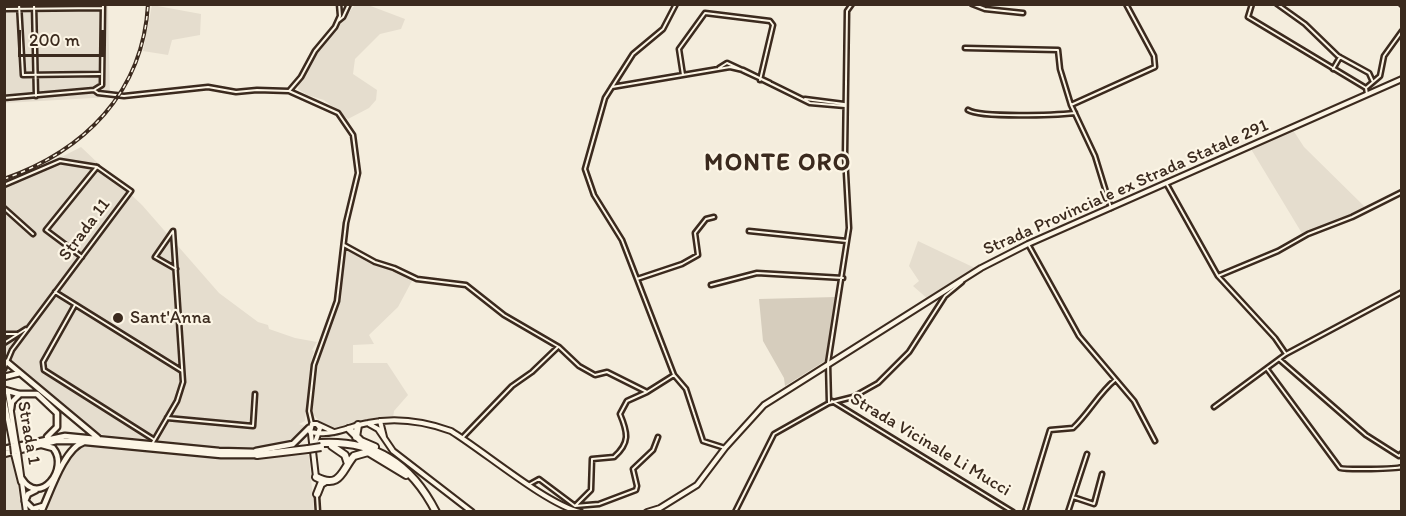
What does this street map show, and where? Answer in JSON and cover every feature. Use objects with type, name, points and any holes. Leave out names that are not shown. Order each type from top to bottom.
[{"type":"highway","points":[[356,437],[358,425]]},
{"type":"highway","points":[[349,429],[356,437],[387,456],[415,478],[434,512]]},
{"type":"highway","points":[[256,453],[315,445],[354,444],[387,456]]},
{"type":"highway","points":[[315,445],[368,452],[391,463],[409,477],[434,512]]},
{"type":"highway","points":[[332,446],[345,455],[348,465]]},
{"type":"highway","points":[[317,494],[329,480],[340,477],[354,456],[368,452]]},
{"type":"highway","points":[[316,473],[329,480]]},
{"type":"main road","points":[[6,362],[100,439]]},
{"type":"main road","points":[[4,377],[20,373]]},
{"type":"main road","points":[[5,390],[20,394],[37,394],[57,413],[57,427],[41,442]]},
{"type":"main road","points":[[11,409],[12,402],[20,394]]},
{"type":"main road","points":[[41,442],[88,442],[221,455],[256,453],[293,444],[310,428]]},
{"type":"main road","points":[[4,452],[65,436],[256,453]]},
{"type":"main road","points":[[41,442],[53,448],[59,457],[59,464],[49,484],[28,494],[25,501],[33,509],[44,505]]},
{"type":"main road","points":[[41,512],[72,448],[88,442]]},
{"type":"main road","points":[[21,481],[39,490]]},
{"type":"street","points":[[19,4],[21,72],[25,76],[100,74]]},
{"type":"street","points":[[34,4],[36,96]]},
{"type":"street","points":[[338,21],[339,4]]},
{"type":"street","points":[[289,91],[288,88],[301,77],[315,51],[343,17],[349,4]]},
{"type":"street","points":[[676,4],[663,29],[633,54],[612,87],[600,111],[585,169],[594,195],[622,240],[674,375],[686,389],[703,441],[725,448]]},
{"type":"street","points":[[830,402],[828,363],[847,241],[844,105],[847,11],[852,4]]},
{"type":"street","points":[[972,4],[985,9],[1023,13]]},
{"type":"street","points":[[1071,105],[1155,67],[1154,56],[1126,4]]},
{"type":"street","points":[[1252,4],[1248,16],[1366,88]]},
{"type":"street","points":[[1277,4],[1305,24],[1340,57],[1370,73],[1374,82]]},
{"type":"street","points":[[4,9],[103,6],[102,85],[94,90]]},
{"type":"street","points":[[683,75],[679,49],[705,13],[770,21],[773,25],[760,79]]},
{"type":"street","points":[[1366,88],[1383,70],[1384,56],[1401,30]]},
{"type":"street","points":[[965,48],[1058,50],[1060,69],[1071,105],[1095,156],[1111,208]]},
{"type":"street","points":[[1333,69],[1340,57]]},
{"type":"street","points":[[612,87],[719,68],[743,70],[810,103],[844,105]]},
{"type":"street","name":"Strada Provinciale ex Strada Statale 291","points":[[647,512],[660,508],[697,485],[725,448],[764,405],[967,278],[1028,244],[1401,79]]},
{"type":"street","points":[[4,98],[94,90],[116,95],[208,87],[236,93],[257,90],[289,91],[331,108],[353,135],[358,173],[344,245],[336,305],[315,364],[309,411],[310,428],[315,445]]},
{"type":"street","points":[[1366,88],[1367,94]]},
{"type":"street","points":[[968,110],[974,113],[998,114],[1075,113]]},
{"type":"street","points":[[4,185],[60,161],[97,167]]},
{"type":"street","name":"Strada 11","points":[[4,369],[12,350],[56,292],[82,257],[131,191],[97,167],[46,230],[82,257]]},
{"type":"street","points":[[1166,183],[1218,276],[1286,354]]},
{"type":"street","points":[[1218,276],[1278,251],[1308,234],[1353,217],[1401,192]]},
{"type":"street","points":[[4,208],[33,234]]},
{"type":"street","points":[[637,279],[682,264],[698,255],[695,233],[706,219],[714,217]]},
{"type":"street","points":[[75,305],[43,362],[44,370],[152,442],[180,393],[182,371],[176,269],[173,231],[155,257],[176,269]]},
{"type":"street","points":[[749,231],[847,241]]},
{"type":"street","points":[[1028,244],[1080,338],[1134,401],[1155,441]]},
{"type":"street","points":[[344,245],[375,262],[417,279],[466,285],[504,315],[558,346],[579,366],[595,375],[607,372],[647,392]]},
{"type":"street","points":[[711,285],[757,273],[843,278]]},
{"type":"street","points":[[735,512],[774,434],[830,402],[853,397],[878,383],[909,352],[945,296],[967,278]]},
{"type":"street","points":[[56,292],[182,371]]},
{"type":"street","points":[[1214,407],[1286,354],[1401,292]]},
{"type":"street","name":"Strada 11","points":[[4,343],[31,325]]},
{"type":"street","points":[[4,334],[20,333]]},
{"type":"street","points":[[462,438],[512,386],[532,372],[558,346]]},
{"type":"street","points":[[1280,360],[1366,435],[1399,456],[1401,453]]},
{"type":"street","points":[[1267,369],[1298,415],[1340,468],[1348,471],[1374,467],[1401,467]]},
{"type":"street","points":[[575,506],[591,490],[592,459],[614,457],[626,444],[628,438],[620,414],[627,400],[647,392],[674,375]]},
{"type":"street","points":[[1025,512],[1050,430],[1073,428],[1092,410],[1105,388],[1116,380]]},
{"type":"street","name":"Strada 1","points":[[5,390],[11,409],[14,444]]},
{"type":"street","points":[[167,418],[254,426],[255,394]]},
{"type":"street","name":"Strada 1","points":[[4,399],[26,512]]},
{"type":"street","name":"Strada Vicinale Li Mucci","points":[[830,402],[1013,512]]},
{"type":"street","points":[[310,428],[317,433],[328,434],[380,421],[396,420],[433,425],[462,438],[530,484],[570,509],[580,512]]},
{"type":"street","points":[[382,431],[389,423],[396,420]]},
{"type":"street","points":[[380,421],[384,438],[393,451],[472,512]]},
{"type":"street","points":[[367,423],[382,431]]},
{"type":"street","points":[[310,428],[319,425],[335,432]]},
{"type":"street","points":[[318,512],[315,445],[319,425]]},
{"type":"street","points":[[315,445],[328,434]]},
{"type":"street","points":[[530,484],[539,479],[575,506],[599,504],[636,490],[633,469],[653,450],[658,437]]},
{"type":"street","points":[[1068,512],[1087,454]]},
{"type":"street","points":[[1072,497],[1094,504],[1102,474]]},
{"type":"street","points":[[462,505],[462,512]]},
{"type":"shaded area","points":[[5,5],[108,5],[110,97],[5,103]]},
{"type":"shaded area","points":[[152,5],[201,14],[200,35],[172,40],[168,55],[143,51]]},
{"type":"shaded area","points":[[355,5],[368,5],[405,19],[401,29],[380,34],[355,59],[353,74],[377,90],[376,100],[369,108],[348,119],[324,100],[307,95],[298,89],[317,51]]},
{"type":"shaded area","points":[[1293,130],[1304,147],[1366,208],[1303,235],[1251,149]]},
{"type":"shaded area","points":[[81,147],[142,205],[219,293],[258,322],[268,325],[269,329],[295,338],[317,342],[312,350],[314,351],[305,421],[299,424],[305,426],[294,441],[252,448],[212,447],[104,435],[93,431],[5,365],[4,181],[44,166]]},
{"type":"shaded area","points":[[918,241],[977,269],[929,300],[913,286],[919,281],[909,266]]},
{"type":"shaded area","points":[[345,250],[413,279],[398,307],[369,335],[374,344],[353,345],[353,363],[387,363],[408,395],[394,411],[393,418],[334,429],[322,424],[312,413],[320,351],[341,300]]},
{"type":"shaded area","points":[[836,297],[825,361],[785,386],[784,378],[763,341],[759,299]]},
{"type":"shaded area","points":[[83,445],[220,458],[309,455],[314,511],[41,512],[72,452]]},
{"type":"shaded area","points":[[12,453],[22,511],[5,512],[5,455]]},
{"type":"railway","points":[[4,179],[60,152],[83,135],[104,114],[121,91],[135,65],[144,36],[148,4]]},
{"type":"place","name":"Sant'Anna","points":[[118,318]]},
{"type":"district","name":"MONTE ORO","points":[[778,164]]}]
